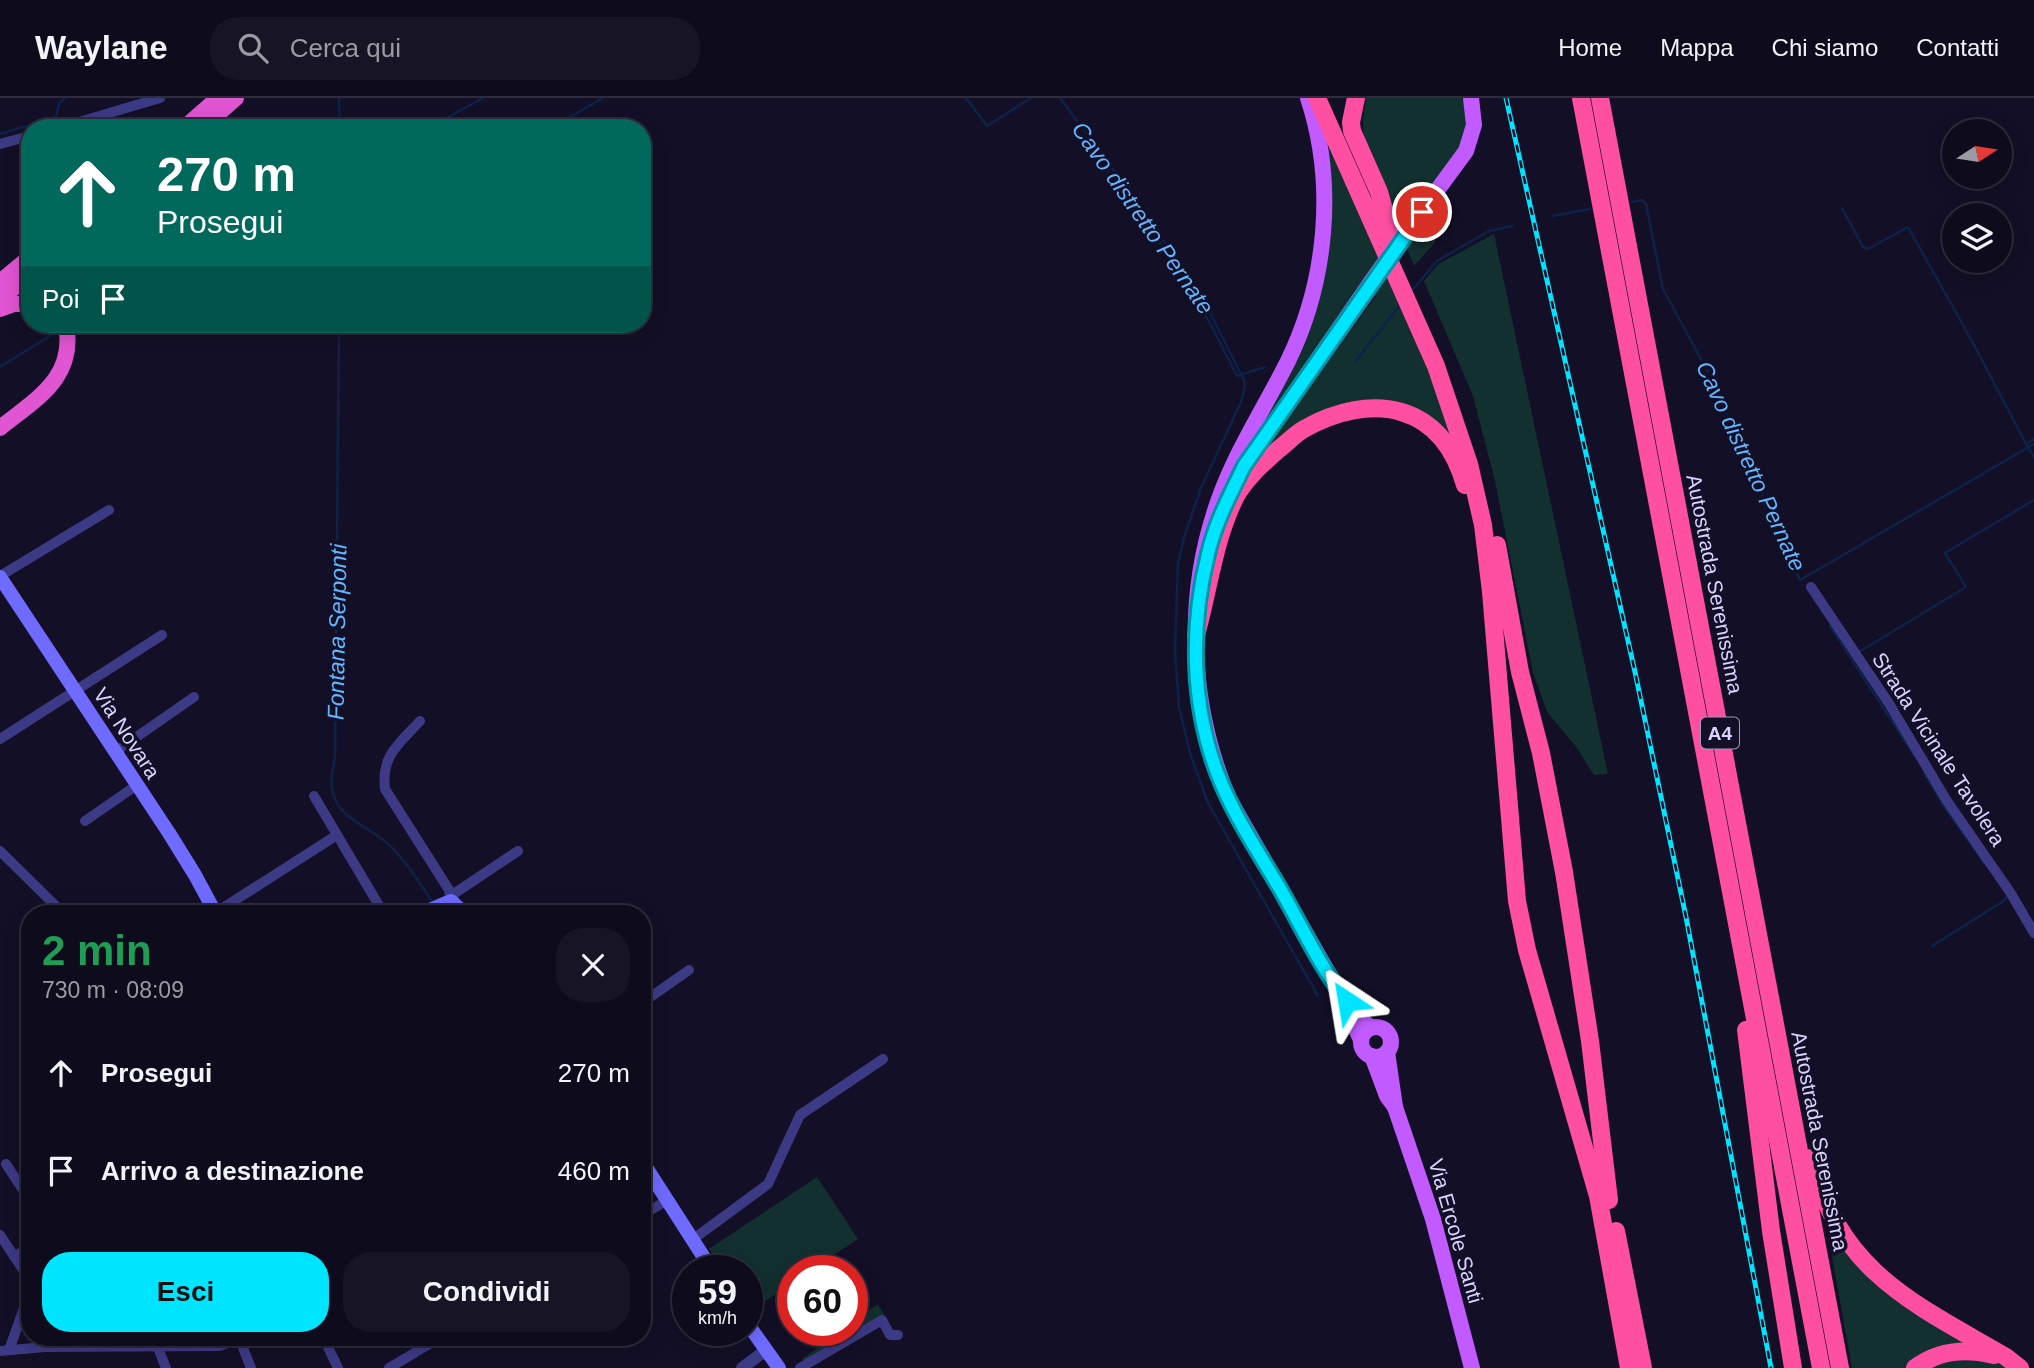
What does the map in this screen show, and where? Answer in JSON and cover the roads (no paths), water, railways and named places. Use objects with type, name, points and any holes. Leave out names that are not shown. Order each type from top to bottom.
[{"type":"highway","points":[[194,119],[218,98]]},
{"type":"highway","points":[[212,119],[236,98]]},
{"type":"highway","points":[[1317,98],[1457,388],[1487,490],[1520,672],[1541,753],[1563,872],[1590,1041],[1608,1192],[1610,1232],[1630,1368]]},
{"type":"highway","points":[[1329,98],[1391,234]]},
{"type":"highway","points":[[1356,98],[1352,131],[1379,191],[1469,464],[1483,525],[1517,901],[1527,950],[1610,1232],[1643,1368]]},
{"type":"highway","name":"Autostrada Serenissima","points":[[1581,98],[1821,1368]]},
{"type":"highway","name":"Autostrada Serenissima","points":[[1600,98],[1840,1368]]},
{"type":"highway","points":[[0,282],[21,264]]},
{"type":"highway","points":[[0,300],[21,282]]},
{"type":"highway","points":[[0,309],[21,304]]},
{"type":"highway","points":[[61,333],[68,354]]},
{"type":"highway","points":[[0,428],[56,380],[66,363],[68,333]]},
{"type":"highway","points":[[1196,635],[1216,551],[1237,495],[1259,466],[1302,430],[1330,417],[1356,410],[1377,408],[1416,416],[1442,440],[1462,476],[1491,592]]},
{"type":"highway","points":[[1742,950],[1743,1003],[1772,1231],[1793,1368]]},
{"type":"highway","points":[[1768,989],[1787,1039],[1816,1176],[1841,1232],[1874,1271],[1906,1299],[2013,1363]]},
{"type":"highway","points":[[1610,1232],[1607,1283],[1617,1368]]},
{"type":"highway","points":[[1915,1368],[1933,1357],[1960,1351],[1982,1352],[2013,1363]]},
{"type":"main road","points":[[1308,98],[1324,180],[1322,236],[1315,283],[1297,341],[1219,498],[1206,540],[1199,576],[1196,635],[1198,687],[1212,757],[1229,799],[1338,990],[1361,1019],[1366,1034],[1363,1048],[1379,1054],[1390,1041],[1388,1034],[1379,1027],[1366,1034]]},
{"type":"main road","points":[[1196,635],[1208,553],[1229,496],[1257,446],[1466,151],[1474,125],[1471,98]]},
{"type":"main road","name":"Via Novara","points":[[0,577],[195,875],[211,905]]},
{"type":"main road","points":[[441,905],[451,901],[455,905]]},
{"type":"main road","name":"Via Ercole Santi","points":[[1379,1054],[1387,1096],[1395,1107],[1433,1219],[1472,1368]]},
{"type":"main road","points":[[651,1175],[702,1255]]},
{"type":"main road","points":[[763,1346],[779,1368]]},
{"type":"street","points":[[89,119],[160,98]]},
{"type":"street","points":[[0,144],[21,138]]},
{"type":"street","points":[[0,577],[109,510]]},
{"type":"street","name":"Strada Vicinale Tavolera","points":[[1811,587],[2034,933]]},
{"type":"street","points":[[0,739],[162,635]]},
{"type":"street","points":[[115,752],[194,697]]},
{"type":"street","points":[[420,721],[392,751],[383,773],[385,789],[449,890],[451,901]]},
{"type":"street","points":[[85,821],[137,785]]},
{"type":"street","points":[[314,796],[379,905]]},
{"type":"street","points":[[228,905],[337,835]]},
{"type":"street","points":[[0,851],[55,905]]},
{"type":"street","points":[[451,901],[455,893],[518,851]]},
{"type":"street","points":[[651,997],[689,971]]},
{"type":"street","points":[[692,1240],[768,1184],[800,1115],[883,1059]]},
{"type":"street","points":[[6,1164],[21,1184]]},
{"type":"street","points":[[651,1210],[667,1201]]},
{"type":"street","points":[[0,1235],[21,1268]]},
{"type":"street","points":[[14,1257],[21,1252]]},
{"type":"street","points":[[21,1314],[5,1351],[45,1347],[220,1346]]},
{"type":"street","points":[[800,1368],[882,1321],[890,1335],[898,1335]]},
{"type":"street","points":[[243,1346],[251,1368]]},
{"type":"street","points":[[327,1346],[338,1368]]},
{"type":"street","points":[[389,1368],[427,1346]]},
{"type":"street","points":[[159,1348],[166,1368]]},
{"type":"street","points":[[742,1368],[766,1350]]},
{"type":"waterway","points":[[49,119],[56,117],[59,104],[65,98]]},
{"type":"waterway","name":"Fontana Serponti","points":[[339,98],[340,119]]},
{"type":"waterway","points":[[445,119],[483,98]]},
{"type":"waterway","name":"Fontana Serponti","points":[[567,119],[603,98]]},
{"type":"waterway","name":"Cavo distretto Pernate","points":[[966,98],[987,126],[1031,98]]},
{"type":"waterway","name":"Cavo distretto Pernate","points":[[1060,98],[1140,206],[1204,301],[1244,380],[1241,402],[1201,488],[1178,563],[1175,651],[1179,707],[1190,753],[1208,803],[1318,996]]},
{"type":"waterway","points":[[0,134],[21,128]]},
{"type":"waterway","name":"Cavo distretto Pernate","points":[[1102,164],[1181,273],[1237,376],[1265,367]]},
{"type":"waterway","name":"Cavo distretto Pernate","points":[[1632,202],[1642,200],[1646,204],[1663,289],[1709,374],[1800,580],[2034,444]]},
{"type":"waterway","name":"Cavo distretto Pernate","points":[[1842,208],[1863,247],[1868,249],[1908,227],[2026,444]]},
{"type":"waterway","name":"Cavo distretto Pernate","points":[[1553,216],[1590,209]]},
{"type":"waterway","name":"Cavo distretto Pernate","points":[[1410,293],[1437,261],[1489,231],[1512,226]]},
{"type":"waterway","name":"Cavo distretto Pernate","points":[[1355,362],[1401,304]]},
{"type":"waterway","name":"Fontana Serponti","points":[[339,333],[335,755],[332,788],[339,807],[394,850],[431,900]]},
{"type":"waterway","points":[[0,367],[53,334]]},
{"type":"waterway","name":"Cavo distretto Pernate","points":[[2034,439],[2026,444],[2034,457]]},
{"type":"waterway","name":"Cavo distretto Pernate","points":[[1859,652],[1966,587],[1945,553],[2034,500]]},
{"type":"waterway","name":"Cavo distretto Pernate","points":[[1830,626],[1850,657]]},
{"type":"waterway","name":"Cavo distretto Pernate","points":[[1853,656],[1850,657],[1914,755]]},
{"type":"waterway","name":"Cavo distretto Pernate","points":[[1924,773],[1984,863]]},
{"type":"waterway","name":"Cavo distretto Pernate","points":[[1932,946],[2002,902],[2008,896],[2006,894]]},
{"type":"railway","points":[[1506,98],[1635,672],[1686,917],[1771,1368]]}]
